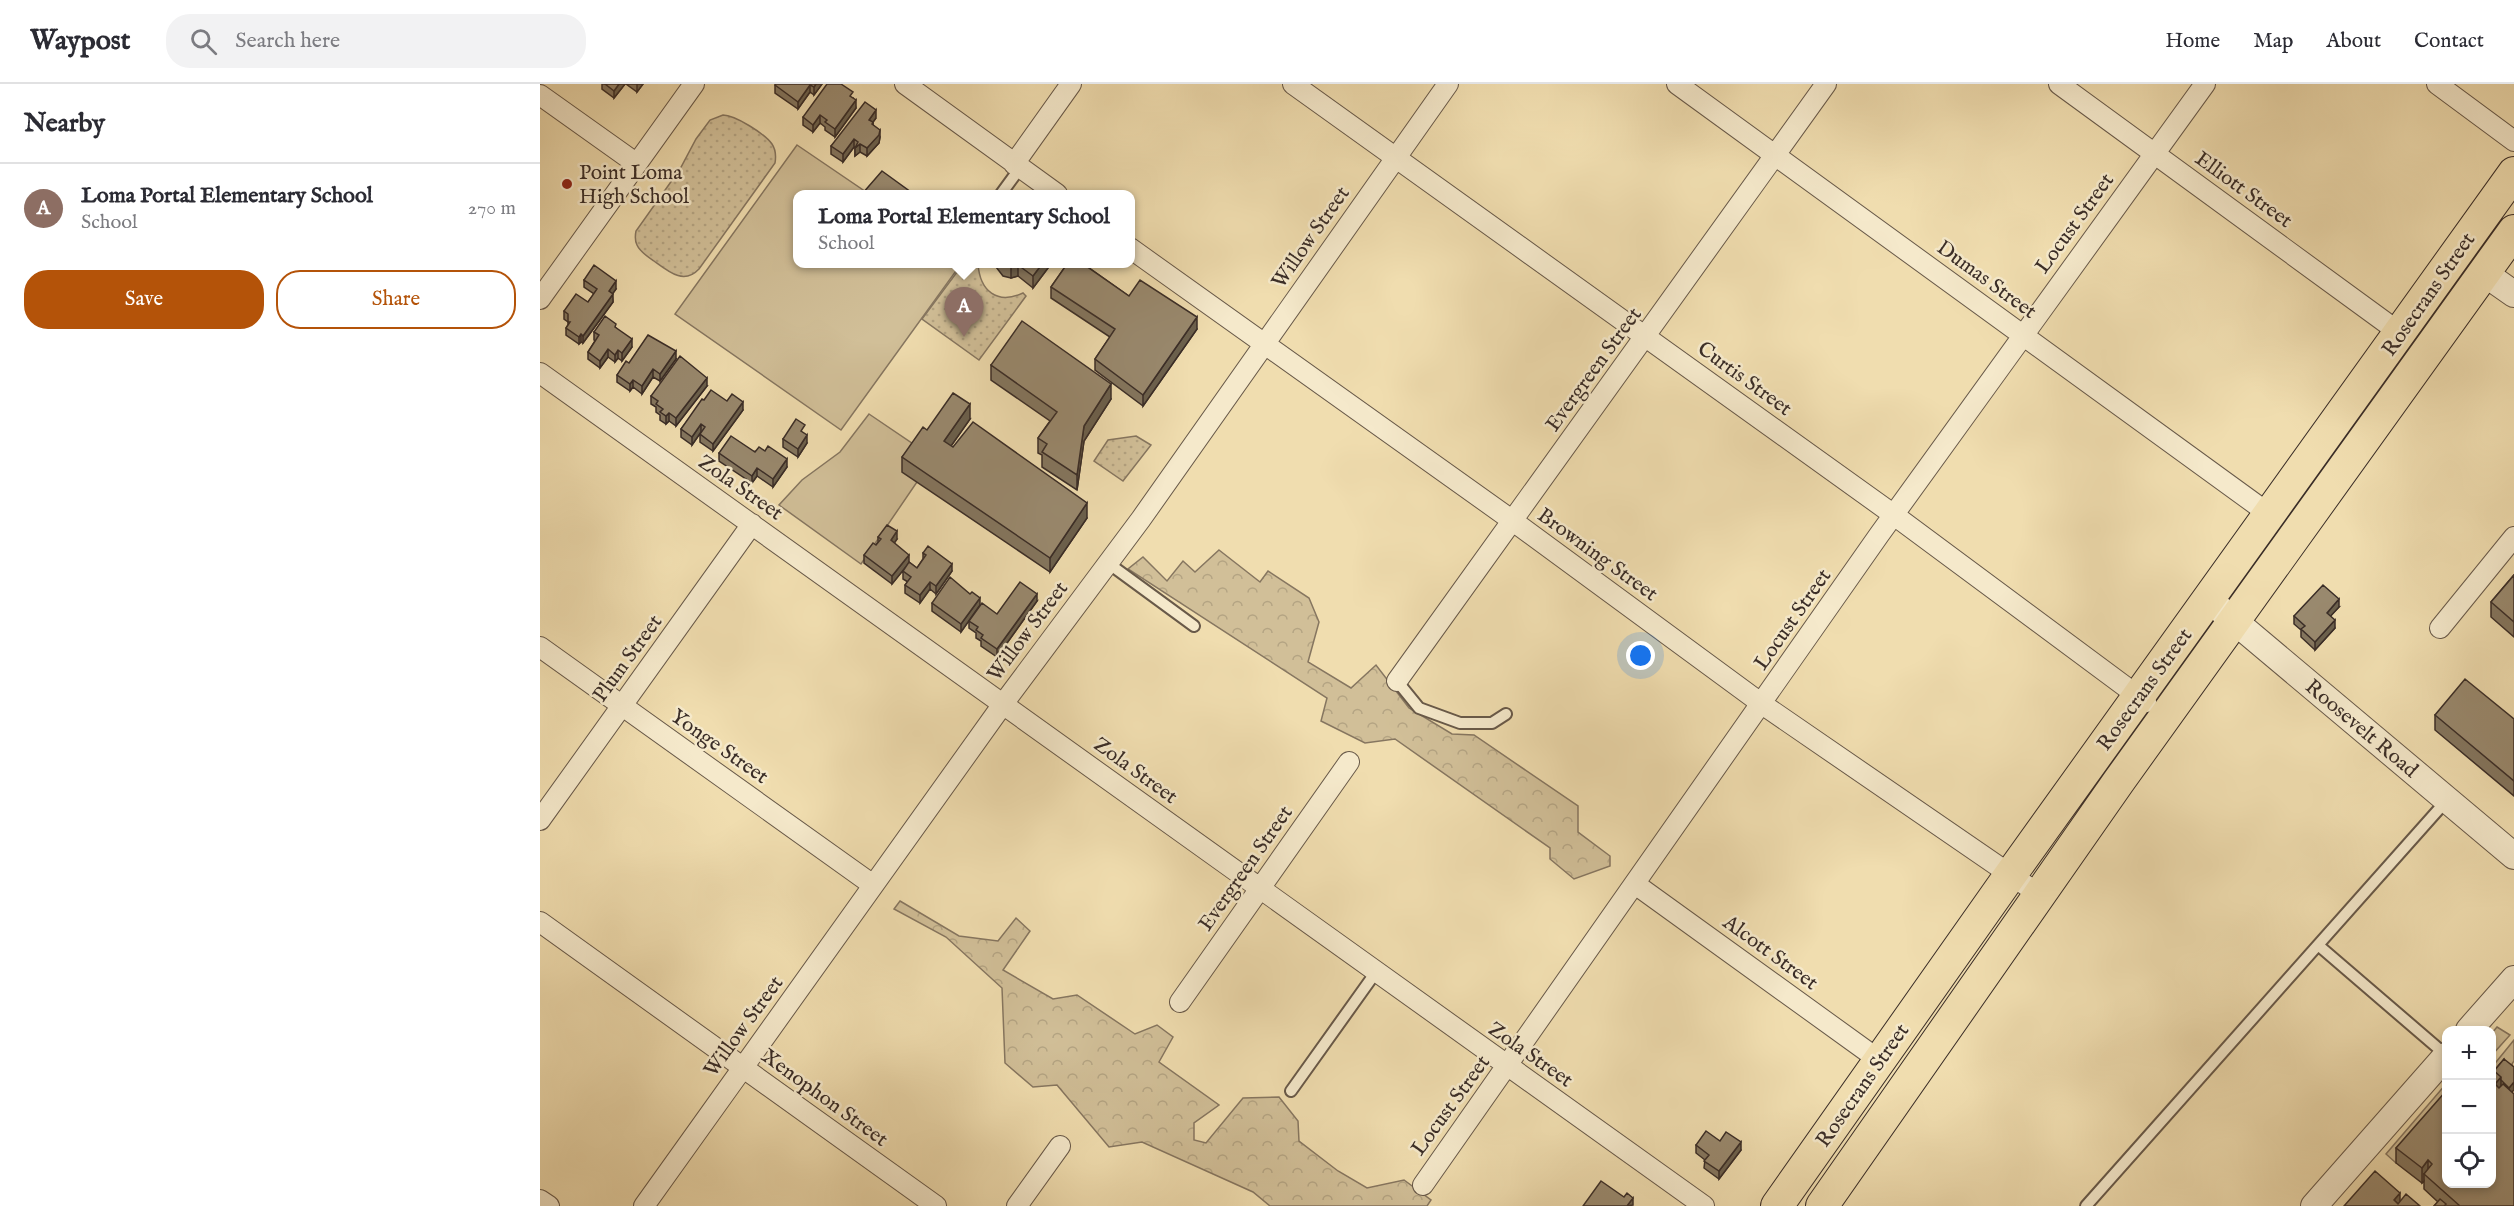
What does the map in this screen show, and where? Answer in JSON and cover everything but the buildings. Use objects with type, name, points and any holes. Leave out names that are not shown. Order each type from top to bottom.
[{"type":"main road","name":"Rosecrans Street","points":[[1777,1206],[2011,874],[2514,173]]},
{"type":"main road","name":"Rosecrans Street","points":[[1822,1206],[2166,716],[2514,231]]},
{"type":"street","points":[[540,299],[694,84]]},
{"type":"street","points":[[905,84],[1050,190]]},
{"type":"street","points":[[1017,166],[1071,84]]},
{"type":"street","name":"Curtis Street","points":[[1293,84],[1894,515],[2166,716]]},
{"type":"street","name":"Willow Street","points":[[644,1206],[873,885],[1108,563],[1448,84]]},
{"type":"street","name":"Dumas Street","points":[[1677,84],[2269,514]]},
{"type":"street","name":"Evergreen Street","points":[[1397,681],[1826,84]]},
{"type":"street","name":"Elliott Street","points":[[2059,84],[2400,333]]},
{"type":"street","name":"Locust Street","points":[[1423,1185],[1894,515],[2205,84]]},
{"type":"street","points":[[2437,84],[2514,141]]},
{"type":"street","points":[[540,95],[637,164]]},
{"type":"street","name":"Browning Street","points":[[1135,251],[1513,521],[1762,704],[2040,895]]},
{"type":"street","points":[[2484,273],[2514,294]]},
{"type":"street","name":"Zola Street","points":[[540,373],[1704,1206]]},
{"type":"street","name":"Plum Street","points":[[540,820],[752,524]]},
{"type":"street","points":[[2440,628],[2514,537]]},
{"type":"street","name":"Roosevelt Road","points":[[2209,600],[2236,620],[2514,856]]},
{"type":"street","name":"Yonge Street","points":[[540,647],[873,885]]},
{"type":"street","name":"Evergreen Street","points":[[1180,1002],[1349,762]]},
{"type":"street","name":"Alcott Street","points":[[1635,884],[1879,1060]]},
{"type":"street","name":"Xenophon Street","points":[[540,922],[936,1206]]},
{"type":"street","points":[[2473,1026],[2514,979]]},
{"type":"street","points":[[2314,1206],[2442,1060]]},
{"type":"street","points":[[1017,1206],[1060,1146]]},
{"type":"street","points":[[540,1200],[549,1206]]},
{"type":"lane","points":[[1004,190],[1017,166]]},
{"type":"lane","points":[[1108,563],[1194,626]]},
{"type":"lane","points":[[1397,681],[1419,708],[1460,723],[1479,725],[1492,723],[1506,714]]},
{"type":"lane","points":[[2086,1206],[2447,800]]},
{"type":"lane","points":[[2318,945],[2442,1052]]},
{"type":"lane","points":[[1291,1091],[1376,972]]},
{"type":"green space","points":[[723,115],[757,130],[768,140],[774,149],[775,163],[699,269],[688,276],[676,275],[640,250],[636,242],[636,231],[680,169],[696,139],[710,120]]},
{"type":"green space","points":[[797,145],[863,190],[793,190],[793,268],[958,268],[841,430],[675,314]]},
{"type":"green space","points":[[960,268],[978,268],[986,288],[998,296],[1014,296],[1023,293],[1026,296],[979,360],[922,319]]},
{"type":"green space","points":[[869,414],[919,448],[917,482],[861,564],[779,505],[802,480],[840,452]]},
{"type":"green space","points":[[1136,436],[1151,445],[1123,481],[1094,461],[1108,440]]},
{"type":"green space","points":[[1219,550],[1260,582],[1268,571],[1309,598],[1319,622],[1308,662],[1351,688],[1376,665],[1409,708],[1452,734],[1474,735],[1578,806],[1578,832],[1610,856],[1610,866],[1574,879],[1550,859],[1550,848],[1395,739],[1365,743],[1321,721],[1327,698],[1128,569],[1143,557],[1167,581],[1183,561],[1195,572]]},
{"type":"green space","points":[[900,901],[959,936],[998,941],[1016,918],[1030,931],[1003,970],[1053,999],[1077,995],[1135,1034],[1157,1025],[1173,1037],[1159,1062],[1219,1105],[1194,1123],[1194,1140],[1206,1143],[1243,1098],[1279,1097],[1298,1121],[1299,1141],[1338,1171],[1367,1188],[1404,1180],[1431,1200],[1427,1206],[1270,1206],[1253,1192],[1142,1142],[1109,1147],[1057,1085],[1033,1087],[1005,1063],[1002,988],[946,937],[894,909]]},
{"type":"green space","points":[[2496,1028],[2510,1035],[2496,1051]]},
{"type":"green space","points":[[2514,1040],[2512,1064],[2514,1075],[2496,1080],[2496,1062]]},
{"type":"green space","points":[[2442,1089],[2442,1111],[2396,1163],[2386,1154]]},
{"type":"place","name":"Point Loma High School","points":[[567,184]]},
{"type":"place","name":"Loma Portal Elementary School","points":[[964,337]]}]
